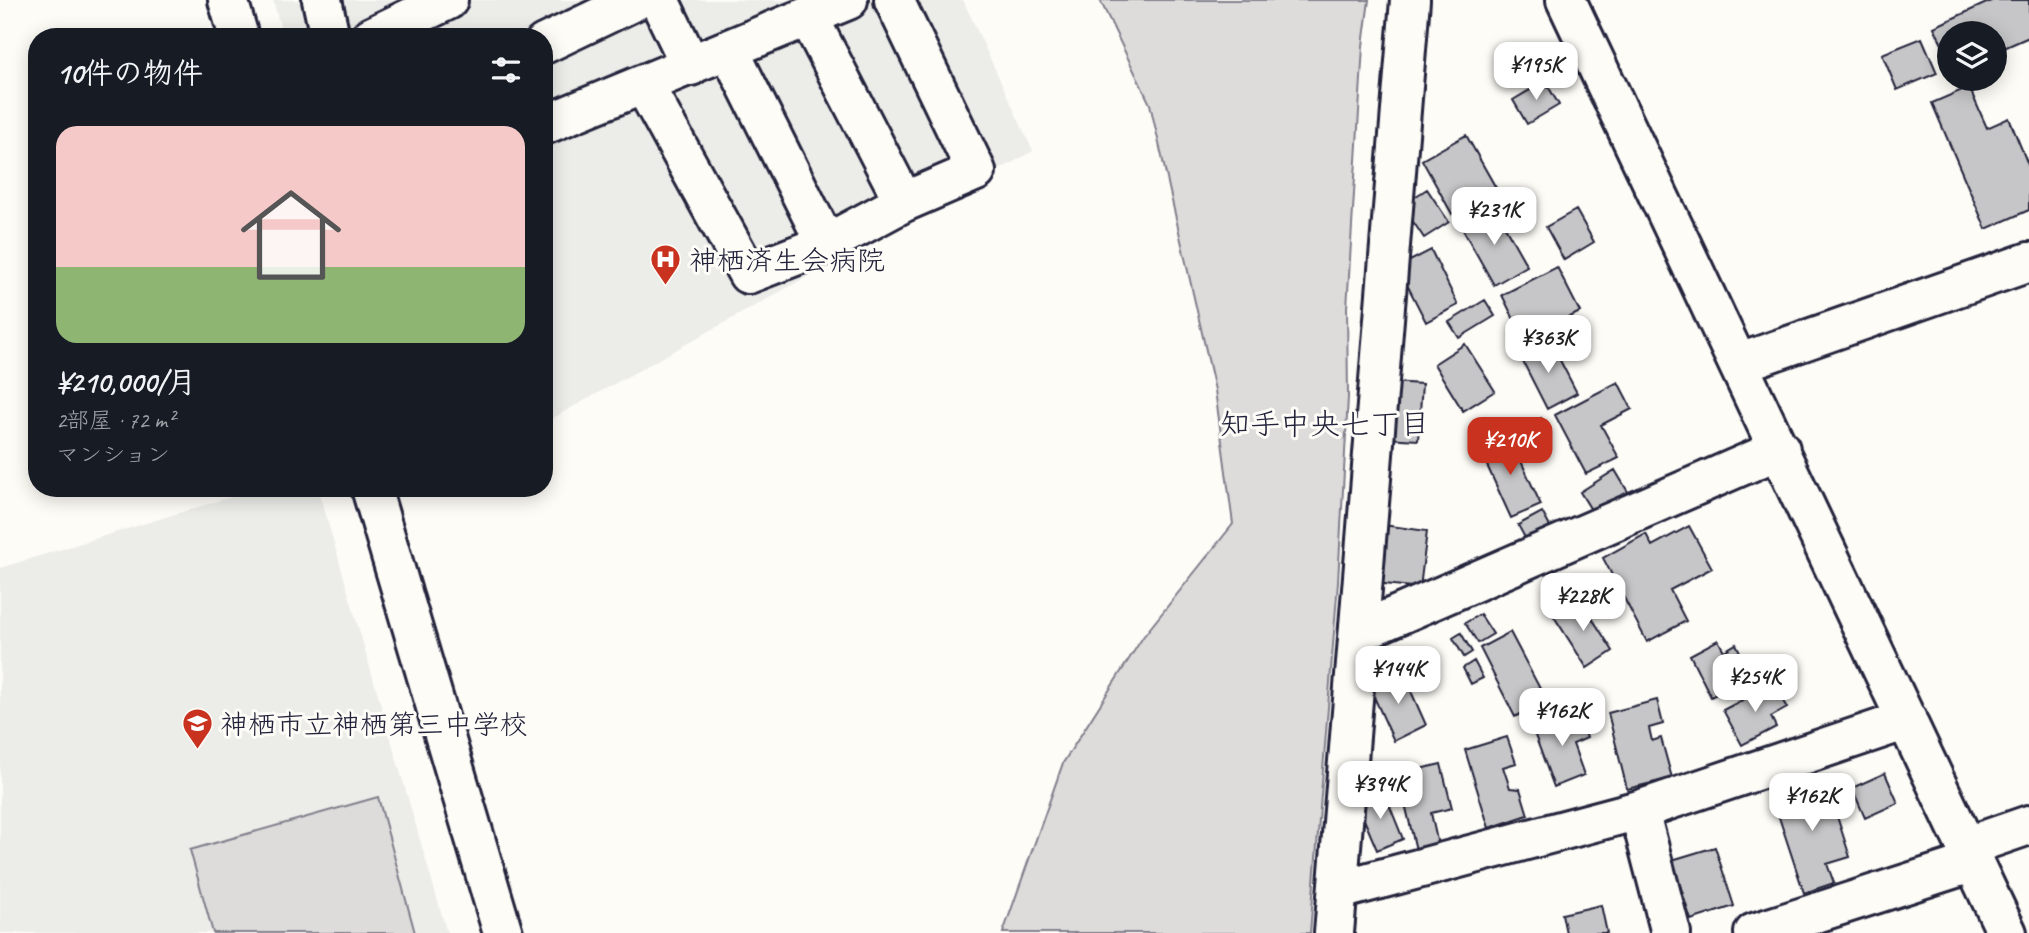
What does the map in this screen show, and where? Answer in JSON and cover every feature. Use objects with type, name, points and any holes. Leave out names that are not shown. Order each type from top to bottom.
[{"type":"street","points":[[228,0],[236,28]]},
{"type":"street","points":[[322,0],[328,28]]},
{"type":"street","points":[[389,28],[447,0]]},
{"type":"street","points":[[553,40],[636,0]]},
{"type":"street","points":[[659,0],[691,66]]},
{"type":"street","points":[[553,121],[848,0]]},
{"type":"street","points":[[643,85],[748,274],[826,244],[904,202],[976,171],[894,0]]},
{"type":"street","points":[[1334,933],[1410,0]]},
{"type":"street","points":[[1566,0],[1740,363],[2007,933]]},
{"type":"street","points":[[809,18],[904,202]]},
{"type":"street","points":[[729,50],[826,244]]},
{"type":"street","points":[[1740,363],[2029,261]]},
{"type":"street","points":[[1359,632],[1780,449]]},
{"type":"street","points":[[375,497],[503,933]]},
{"type":"street","points":[[1339,890],[1639,810],[1907,720]]},
{"type":"street","points":[[1639,810],[1671,933]]},
{"type":"street","points":[[1754,933],[1971,854],[2029,825]]},
{"type":"shaded area","name":"神栖済生会病院","points":[[273,0],[963,0],[1033,151],[553,418],[553,28],[281,28]]},
{"type":"shaded area","points":[[1100,0],[1369,0],[1363,46],[1347,308],[1348,397],[1338,582],[1310,933],[1003,933],[1063,763],[1143,637],[1233,524],[1215,390],[1150,104]]},
{"type":"shaded area","name":"神栖市立神栖第三中学校","points":[[231,497],[321,497],[447,933],[0,933],[0,568]]},
{"type":"shaded area","points":[[378,797],[415,933],[213,933],[190,850]]},
{"type":"building","points":[[1993,0],[2029,0],[2029,37],[2007,47],[2007,21],[1947,21]]},
{"type":"building","points":[[1922,38],[1937,73],[1897,90],[1882,54]]},
{"type":"building","points":[[1545,81],[1559,105],[1527,124],[1513,100]]},
{"type":"building","points":[[1960,91],[1971,91],[1987,128],[2009,118],[2029,167],[2029,210],[1986,229],[1932,103]]},
{"type":"building","points":[[1466,135],[1496,188],[1452,214],[1422,160]]},
{"type":"building","points":[[1427,189],[1449,222],[1424,238],[1402,205]]},
{"type":"building","points":[[1495,209],[1527,266],[1494,285],[1462,228]]},
{"type":"building","points":[[1576,210],[1594,242],[1564,260],[1546,227]]},
{"type":"building","points":[[1431,250],[1458,305],[1426,322],[1398,267]]},
{"type":"building","points":[[1557,267],[1580,312],[1524,340],[1502,295]]},
{"type":"building","points":[[1485,300],[1495,316],[1459,338],[1449,322]]},
{"type":"building","points":[[1550,341],[1577,393],[1547,409],[1520,356]]},
{"type":"building","points":[[1465,344],[1495,391],[1463,411],[1434,364]]},
{"type":"building","points":[[1390,382],[1422,384],[1418,440],[1386,438]]},
{"type":"building","points":[[1618,382],[1632,409],[1601,425],[1619,458],[1586,474],[1555,415]]},
{"type":"building","points":[[1541,418],[1550,433],[1530,444],[1521,430]]},
{"type":"building","points":[[1510,437],[1541,505],[1511,518],[1480,450]]},
{"type":"building","points":[[1615,470],[1631,497],[1596,518],[1580,492]]},
{"type":"building","points":[[1542,512],[1554,534],[1530,547],[1518,525]]},
{"type":"building","points":[[1383,525],[1427,531],[1420,588],[1376,583]]},
{"type":"building","points":[[1689,526],[1712,568],[1670,590],[1686,621],[1647,642],[1603,558],[1646,534],[1652,546]]},
{"type":"building","points":[[1579,598],[1613,651],[1587,668],[1553,615]]},
{"type":"building","points":[[1480,614],[1493,634],[1478,643],[1465,623]]},
{"type":"building","points":[[1510,632],[1546,700],[1515,717],[1480,648]]},
{"type":"building","points":[[1461,633],[1472,652],[1464,657],[1453,638]]},
{"type":"building","points":[[1718,640],[1724,651],[1736,644],[1752,676],[1711,697],[1690,655]]},
{"type":"building","points":[[1474,661],[1483,678],[1471,684],[1463,668]]},
{"type":"building","points":[[1402,671],[1426,725],[1394,741],[1369,686]]},
{"type":"building","points":[[1773,684],[1787,708],[1771,717],[1776,727],[1742,745],[1723,710]]},
{"type":"building","points":[[1657,700],[1663,724],[1649,728],[1652,741],[1661,738],[1672,778],[1627,789],[1608,713]]},
{"type":"building","points":[[1578,713],[1587,738],[1573,744],[1584,775],[1554,787],[1533,730]]},
{"type":"building","points":[[1507,737],[1516,763],[1503,767],[1510,788],[1520,789],[1528,815],[1489,828],[1465,750]]},
{"type":"building","points":[[1441,764],[1452,808],[1431,813],[1438,845],[1416,850],[1398,774]]},
{"type":"building","points":[[1885,773],[1898,803],[1865,818],[1852,788]]},
{"type":"building","points":[[1825,779],[1850,857],[1827,864],[1834,883],[1804,893],[1772,796]]},
{"type":"building","points":[[1384,792],[1403,839],[1377,850],[1357,803]]},
{"type":"building","points":[[1715,847],[1734,906],[1691,920],[1672,860]]},
{"type":"building","points":[[1601,905],[1607,933],[1566,933],[1562,914]]},
{"type":"place","name":"神栖済生会病院","points":[[666,287]]},
{"type":"place","name":"神栖市立神栖第三中学校","points":[[197,751]]},
{"type":"district","name":"知手中央七丁目","points":[[1325,424]]}]
